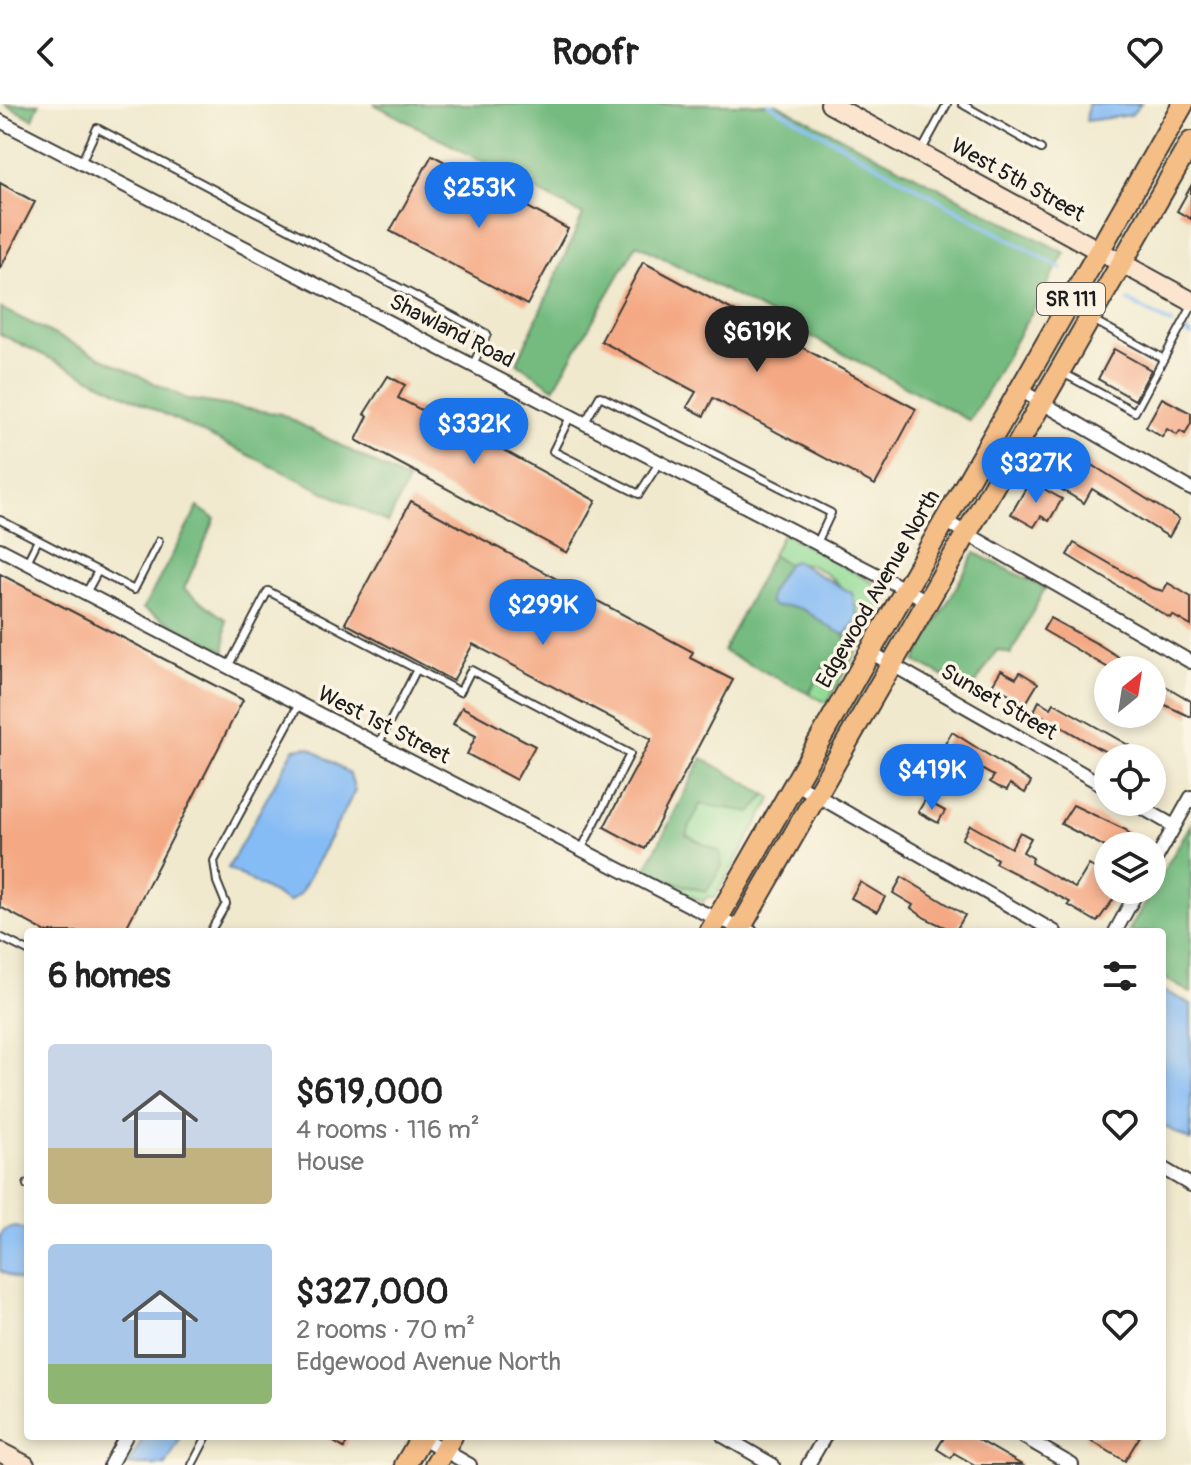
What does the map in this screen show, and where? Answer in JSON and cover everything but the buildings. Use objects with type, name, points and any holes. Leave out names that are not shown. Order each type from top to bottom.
[{"type":"main road","name":"Edgewood Avenue North","points":[[714,926],[1183,104]]},
{"type":"main road","name":"SR 111","points":[[745,928],[816,795],[1191,142]]},
{"type":"main road","points":[[405,1465],[419,1440]]},
{"type":"street","name":"West 5th Street","points":[[830,104],[1191,301]]},
{"type":"street","name":"Shawland Road","points":[[0,121],[928,601]]},
{"type":"street","points":[[1173,123],[1191,133]]},
{"type":"street","points":[[1020,390],[1191,489]]},
{"type":"street","points":[[945,521],[1191,662]]},
{"type":"street","name":"West 1st Street","points":[[0,549],[581,850],[714,926]]},
{"type":"street","name":"Sunset Street","points":[[870,652],[1094,780]]},
{"type":"street","points":[[795,783],[1048,928]]},
{"type":"street","points":[[1166,841],[1191,797]]},
{"type":"street","points":[[1156,816],[1174,826]]},
{"type":"street","points":[[1117,928],[1130,904]]},
{"type":"street","points":[[1166,1170],[1191,1185]]},
{"type":"street","points":[[110,1465],[124,1440]]},
{"type":"street","points":[[427,1440],[470,1465]]},
{"type":"street","points":[[730,1440],[773,1465]]},
{"type":"street","points":[[808,1465],[823,1440]]},
{"type":"street","points":[[1029,1440],[1072,1465]]},
{"type":"street","points":[[0,1452],[25,1465]]},
{"type":"lane","points":[[920,153],[947,104]]},
{"type":"lane","points":[[962,104],[1041,149]]},
{"type":"lane","points":[[81,163],[97,128],[487,334],[473,365]]},
{"type":"lane","points":[[1060,371],[1135,412],[1191,308]]},
{"type":"lane","points":[[1090,318],[1162,358]]},
{"type":"lane","points":[[584,424],[600,396],[831,513],[817,543]]},
{"type":"lane","points":[[570,417],[553,451],[626,488],[639,494],[660,461]]},
{"type":"lane","points":[[0,520],[134,590],[159,541]]},
{"type":"lane","points":[[27,562],[38,540]]},
{"type":"lane","points":[[86,593],[98,571]]},
{"type":"lane","points":[[228,667],[268,591],[460,692],[471,670],[630,754],[581,850]]},
{"type":"lane","points":[[378,745],[417,669]]},
{"type":"lane","points":[[212,928],[226,904],[217,882],[214,861],[299,704]]},
{"type":"lane","points":[[0,937],[24,949]]},
{"type":"lane","points":[[192,1465],[205,1440]]},
{"type":"green space","points":[[4,104],[39,104],[33,119]]},
{"type":"green space","points":[[374,104],[777,104],[1065,253],[970,421],[637,244],[554,388],[517,363],[583,215]]},
{"type":"green space","points":[[0,308],[187,399],[281,414],[408,481],[388,523],[0,334]]},
{"type":"green space","points":[[198,507],[215,519],[184,589],[226,620],[225,651],[143,609]]},
{"type":"green space","points":[[783,533],[883,588],[886,599],[827,703],[809,694],[824,666],[847,650],[846,635],[858,618],[850,597],[832,578],[809,565],[787,564],[772,555]]},
{"type":"green space","points":[[975,553],[1045,588],[1011,654],[997,650],[971,691],[915,661]]},
{"type":"green space","points":[[772,555],[787,564],[770,593],[775,607],[797,607],[846,635],[847,649],[835,666],[824,667],[809,694],[723,651]]},
{"type":"green space","points":[[702,758],[766,794],[752,812],[700,804],[686,835],[720,852],[722,866],[706,892],[644,873]]},
{"type":"green space","points":[[766,794],[772,798],[715,897],[707,897],[703,902],[644,873],[706,892],[720,852],[685,835],[700,804],[752,812]]},
{"type":"green space","points":[[1191,824],[1191,993],[1166,979],[1166,928],[1130,928],[1144,904],[1166,904],[1166,867]]},
{"type":"water","points":[[1088,104],[1141,104],[1131,115],[1086,121]]},
{"type":"water","points":[[794,561],[852,593],[858,618],[846,635],[797,607],[775,607],[769,602],[770,593],[787,564]]},
{"type":"water","points":[[309,747],[350,774],[355,791],[300,894],[289,902],[228,868],[294,749]]},
{"type":"water","points":[[1166,992],[1191,1004],[1191,1141],[1166,1127]]},
{"type":"water","points":[[15,1227],[24,1229],[24,1283],[0,1271],[0,1236],[4,1230]]},
{"type":"water","points":[[142,1440],[179,1440],[166,1465],[128,1465]]},
{"type":"waterway","points":[[769,104],[1062,269]]},
{"type":"waterway","points":[[1129,301],[1171,324]]},
{"type":"waterway","points":[[1186,332],[1191,335]]}]
